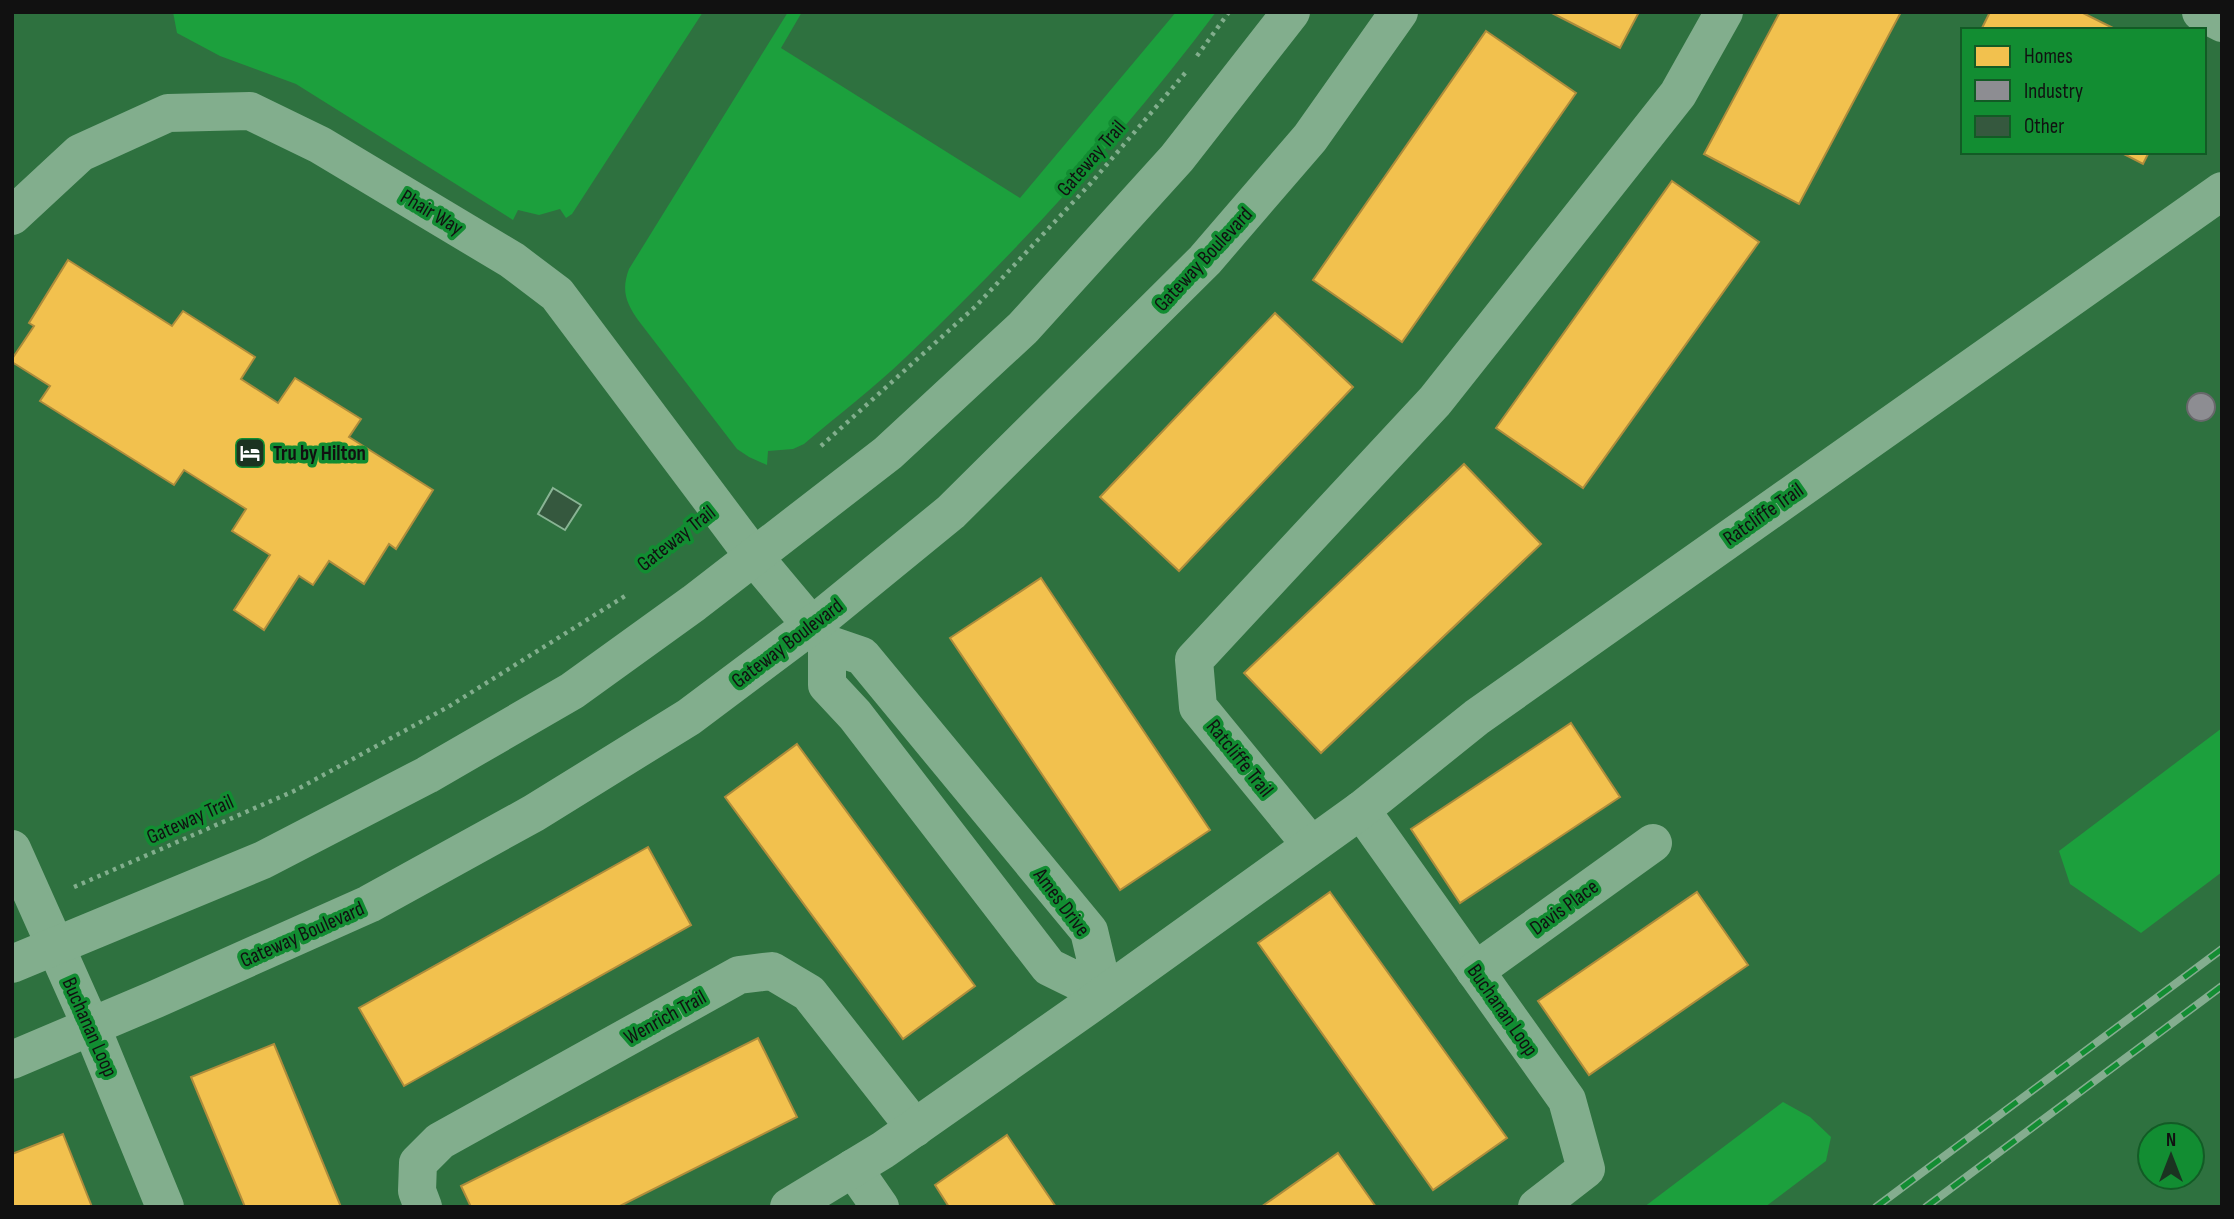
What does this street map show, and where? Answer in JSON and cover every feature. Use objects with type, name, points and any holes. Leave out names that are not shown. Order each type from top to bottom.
[{"type":"street","points":[[12,964],[263,860],[427,775],[572,691],[755,558],[888,453],[1023,328],[1177,158],[1291,12]]},
{"type":"street","name":"Gateway Boulevard","points":[[12,1060],[369,904],[534,813],[820,634],[951,512],[1205,260],[1310,138],[1399,12]]},
{"type":"street","name":"Ratcliffe Trail","points":[[1311,845],[1198,707],[1194,660],[1434,401],[1678,94],[1724,12]]},
{"type":"street","points":[[2201,12],[2222,23]]},
{"type":"street","name":"Phair Way","points":[[12,216],[80,153],[168,113],[250,111],[320,145],[512,260],[557,294],[755,558]]},
{"type":"street","name":"Ratcliffe Trail","points":[[789,1207],[915,1128],[1104,994],[1361,810],[1477,717],[2222,191]]},
{"type":"street","points":[[755,558],[820,634],[827,685],[855,715],[1049,967],[1104,994]]},
{"type":"street","name":"Ames Drive","points":[[820,634],[862,656],[1090,931],[1104,994]]},
{"type":"street","name":"Buchanan Loop","points":[[1361,810],[1567,1100],[1586,1169],[1537,1207]]},
{"type":"street","name":"Davis Place","points":[[1475,971],[1653,843]]},
{"type":"street","name":"Buchanan Loop","points":[[12,849],[91,1026],[165,1207]]},
{"type":"street","name":"Wenrich Trail","points":[[423,1207],[417,1191],[418,1163],[440,1141],[739,975],[772,971],[809,993],[915,1128]]},
{"type":"street","points":[[853,1168],[880,1207]]},
{"type":"path","name":"Gateway Trail","points":[[815,452],[976,306],[1091,183],[1190,66],[1229,12]]},
{"type":"path","name":"Gateway Trail","points":[[36,904],[294,791],[448,707],[628,594]]},
{"type":"green space","points":[[173,12],[703,12],[572,214],[566,218],[560,209],[539,215],[518,210],[513,220],[296,84],[220,56],[177,33]]},
{"type":"green space","points":[[788,12],[802,12],[781,48],[1020,198],[1176,12],[1216,12],[1107,147],[1029,234],[948,317],[869,391],[804,444],[793,449],[768,451],[767,465],[737,449],[638,320],[630,308],[625,283],[629,269]]},
{"type":"green space","points":[[2222,728],[2222,872],[2141,933],[2070,884],[2059,851]]},
{"type":"green space","points":[[1783,1102],[1810,1117],[1831,1137],[1826,1161],[1765,1207],[1644,1207]]},
{"type":"building: Homes","points":[[1550,12],[1639,12],[1620,48]]},
{"type":"building: Homes","points":[[1780,12],[1901,12],[1799,204],[1704,154]]},
{"type":"building: Homes","points":[[1990,12],[2081,12],[2113,28],[1982,28]]},
{"type":"building: Homes","points":[[1486,31],[1576,93],[1402,342],[1313,280]]},
{"type":"building: Homes","points":[[2124,154],[2148,154],[2143,164]]},
{"type":"building: Homes","points":[[1672,181],[1759,242],[1583,488],[1496,428]]},
{"type":"building: Homes","name":"Tru by Hilton","points":[[68,260],[172,326],[183,311],[255,357],[241,379],[278,403],[295,378],[361,419],[349,437],[433,490],[396,549],[389,544],[364,584],[329,561],[313,585],[299,576],[264,630],[234,610],[270,555],[232,531],[246,509],[184,470],[174,485],[40,401],[50,386],[12,362],[12,359],[34,326],[29,323]]},
{"type":"building: Homes","points":[[1275,313],[1353,387],[1179,571],[1100,497]]},
{"type":"building: Homes","points":[[1464,464],[1541,544],[1321,753],[1244,673]]},
{"type":"building: Homes","points":[[1041,578],[1210,830],[1120,890],[950,638]]},
{"type":"building: Homes","points":[[1571,723],[1620,797],[1460,903],[1411,829]]},
{"type":"building: Homes","points":[[797,744],[975,986],[903,1039],[725,797]]},
{"type":"building: Homes","points":[[648,847],[691,925],[404,1086],[359,1008]]},
{"type":"building: Homes","points":[[1330,892],[1507,1138],[1433,1190],[1258,943]]},
{"type":"building: Homes","points":[[1697,892],[1748,965],[1589,1075],[1538,1001]]},
{"type":"building: Homes","points":[[758,1038],[797,1117],[618,1207],[471,1207],[461,1186]]},
{"type":"building: Homes","points":[[274,1044],[341,1207],[245,1207],[191,1077]]},
{"type":"building: Homes","points":[[63,1134],[92,1207],[12,1207],[12,1154]]},
{"type":"building: Homes","points":[[1007,1135],[1056,1207],[949,1207],[935,1185]]},
{"type":"building: Homes","points":[[1338,1153],[1376,1207],[1261,1207]]},
{"type":"building: Industry","points":[[2201,393],[2211,397],[2215,407],[2211,417],[2201,421],[2191,417],[2187,407],[2191,397]]},
{"type":"building: Other","points":[[553,488],[581,505],[565,530],[538,514]]},
{"type":"railway","points":[[1876,1207],[2222,949]]},
{"type":"railway","points":[[1926,1207],[2222,986]]},
{"type":"place","name":"Tru by Hilton","points":[[250,453]]}]
